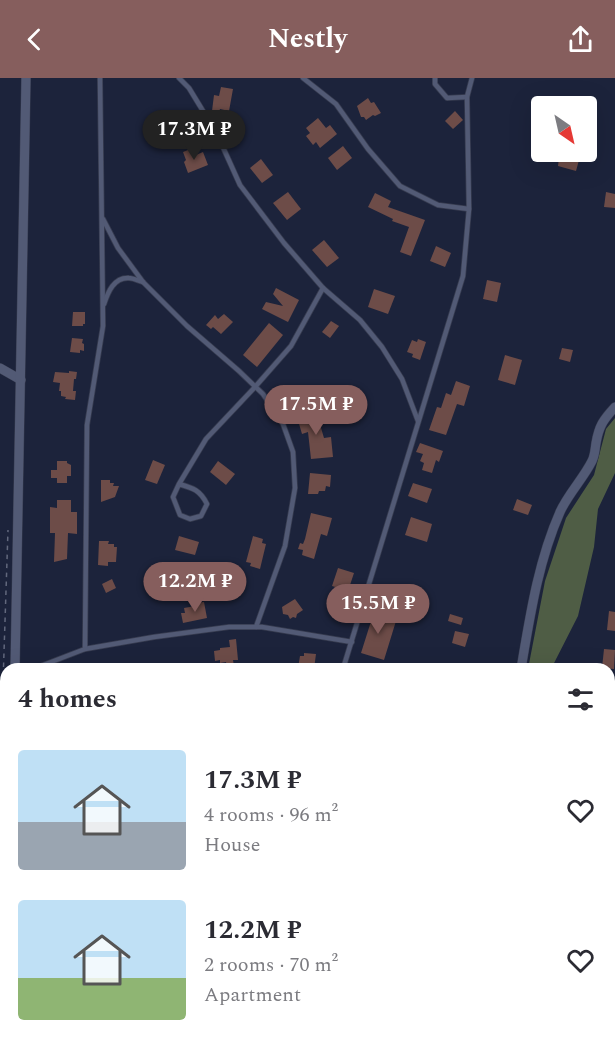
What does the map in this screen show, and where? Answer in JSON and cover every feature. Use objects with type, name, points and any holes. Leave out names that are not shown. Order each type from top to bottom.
[{"type":"street","points":[[15,663],[26,78]]},
{"type":"street","points":[[0,368],[21,380]]},
{"type":"street","points":[[522,663],[534,596],[549,539],[561,510],[594,457],[599,428],[615,408]]},
{"type":"lane","points":[[85,649],[87,425],[103,326],[100,78]]},
{"type":"lane","points":[[179,78],[189,88],[217,134],[240,185],[284,243],[323,288],[360,320],[382,347],[402,379],[418,422]]},
{"type":"lane","points":[[303,78],[336,104],[368,149],[400,186],[438,205],[470,209]]},
{"type":"lane","points":[[435,78],[435,84],[447,98],[467,97]]},
{"type":"lane","points":[[345,663],[463,276],[470,209],[467,97],[472,78]]},
{"type":"lane","points":[[102,216],[118,248],[143,282],[187,326],[263,394],[283,424],[293,453],[295,488],[285,546],[256,627]]},
{"type":"lane","points":[[103,307],[108,290],[117,281],[129,278],[143,282]]},
{"type":"lane","points":[[179,484],[202,494],[207,504],[201,516],[190,519],[180,515],[173,497],[179,484],[206,439],[291,346],[323,288]]},
{"type":"lane","points":[[49,663],[85,649],[229,627],[262,627],[352,642]]},
{"type":"path","points":[[3,663],[8,530]]},
{"type":"path","points":[[0,744],[0,784]]},
{"type":"green space","points":[[615,418],[615,473],[598,509],[594,547],[578,616],[554,663],[529,663],[545,581],[566,518],[594,475],[606,429]]},
{"type":"building","points":[[221,87],[233,89],[229,111],[220,109],[219,112],[212,111],[214,95],[219,96]]},
{"type":"building","points":[[368,98],[371,103],[374,102],[381,113],[366,120],[361,117],[357,106]]},
{"type":"building","points":[[455,111],[463,120],[453,129],[445,121]]},
{"type":"building","points":[[318,118],[326,128],[330,125],[337,134],[320,148],[316,142],[313,145],[306,136],[310,133],[306,128]]},
{"type":"building","points":[[343,146],[352,158],[337,170],[328,158]]},
{"type":"building","points":[[193,148],[196,155],[203,152],[208,165],[188,173],[183,152]]},
{"type":"building","points":[[261,159],[273,175],[262,183],[250,168]]},
{"type":"building","points":[[558,162],[578,162],[576,171],[558,166]]},
{"type":"building","points":[[288,192],[301,209],[287,220],[273,203]]},
{"type":"building","points":[[606,192],[615,194],[615,208],[604,207]]},
{"type":"building","points":[[375,193],[391,201],[388,207],[425,220],[411,256],[400,252],[409,227],[392,221],[393,219],[368,207]]},
{"type":"building","points":[[324,240],[339,258],[327,267],[312,250]]},
{"type":"building","points":[[436,246],[451,253],[445,267],[430,261]]},
{"type":"building","points":[[487,280],[501,283],[497,302],[483,299]]},
{"type":"building","points":[[276,288],[299,300],[288,322],[262,309],[266,302],[283,306],[273,294]]},
{"type":"building","points":[[374,289],[395,296],[388,314],[368,307]]},
{"type":"building","points":[[73,312],[85,312],[83,326],[72,326]]},
{"type":"building","points":[[224,314],[233,322],[221,334],[213,327],[211,329],[206,325],[215,315],[218,319]]},
{"type":"building","points":[[331,321],[339,326],[330,338],[322,332]]},
{"type":"building","points":[[269,323],[283,335],[257,367],[243,355]]},
{"type":"building","points":[[72,338],[83,339],[84,351],[70,352]]},
{"type":"building","points":[[418,339],[426,342],[420,360],[407,352],[412,340],[417,342]]},
{"type":"building","points":[[562,348],[573,350],[570,362],[559,359]]},
{"type":"building","points":[[505,355],[522,360],[515,385],[498,380]]},
{"type":"building","points":[[69,371],[77,372],[73,391],[76,391],[75,400],[61,396],[60,383],[53,382],[55,372],[69,373]]},
{"type":"building","points":[[456,381],[470,386],[464,406],[457,404],[446,435],[429,430],[437,407],[441,408],[446,393],[451,395]]},
{"type":"building","points":[[316,411],[324,438],[331,437],[333,457],[311,459],[308,432],[302,434],[297,417]]},
{"type":"building","points":[[420,443],[443,451],[439,462],[436,460],[432,473],[422,470],[424,463],[420,461],[423,454],[416,452]]},
{"type":"building","points":[[153,460],[165,465],[157,484],[145,480]]},
{"type":"building","points":[[57,461],[67,461],[71,465],[71,476],[67,476],[67,483],[57,483],[57,478],[51,478],[51,470],[57,470]]},
{"type":"building","points":[[218,461],[235,474],[226,485],[210,472]]},
{"type":"building","points":[[310,473],[331,475],[330,487],[326,486],[325,491],[319,491],[318,494],[308,494]]},
{"type":"building","points":[[101,480],[110,480],[110,483],[114,483],[113,486],[119,486],[115,497],[101,502]]},
{"type":"building","points":[[413,483],[432,489],[427,503],[408,496]]},
{"type":"building","points":[[517,499],[532,505],[528,515],[513,510]]},
{"type":"building","points":[[57,500],[71,500],[71,512],[77,512],[77,534],[68,533],[67,559],[54,562],[55,533],[50,533],[50,507],[57,508]]},
{"type":"building","points":[[311,513],[332,518],[327,536],[321,534],[314,559],[302,555],[303,550],[298,549],[300,543],[303,544],[305,539]]},
{"type":"building","points":[[411,517],[432,524],[427,542],[405,535]]},
{"type":"building","points":[[179,536],[199,542],[195,555],[175,550]]},
{"type":"building","points":[[253,536],[263,539],[262,543],[266,544],[260,569],[246,562]]},
{"type":"building","points":[[99,541],[109,541],[108,544],[114,544],[114,547],[117,547],[116,562],[108,562],[108,566],[98,565]]},
{"type":"building","points":[[338,568],[354,573],[348,591],[332,586]]},
{"type":"building","points":[[112,579],[116,588],[106,593],[102,584]]},
{"type":"building","points":[[295,599],[303,610],[297,614],[296,618],[290,619],[288,615],[283,614],[282,607]]},
{"type":"building","points":[[204,602],[207,618],[183,623],[181,613],[185,613],[184,608]]},
{"type":"building","points":[[372,607],[384,611],[382,617],[396,621],[384,660],[361,653],[373,615],[369,614]]},
{"type":"building","points":[[609,611],[615,612],[615,631],[607,630]]},
{"type":"building","points":[[450,614],[463,618],[461,625],[448,621]]},
{"type":"building","points":[[455,631],[469,634],[465,647],[452,643]]},
{"type":"building","points":[[236,639],[238,660],[233,660],[234,663],[215,661],[214,651],[230,647],[229,640]]},
{"type":"building","points":[[604,649],[615,650],[614,663],[603,663]]},
{"type":"building","points":[[304,653],[316,654],[315,663],[299,663],[300,656],[304,656]]}]
